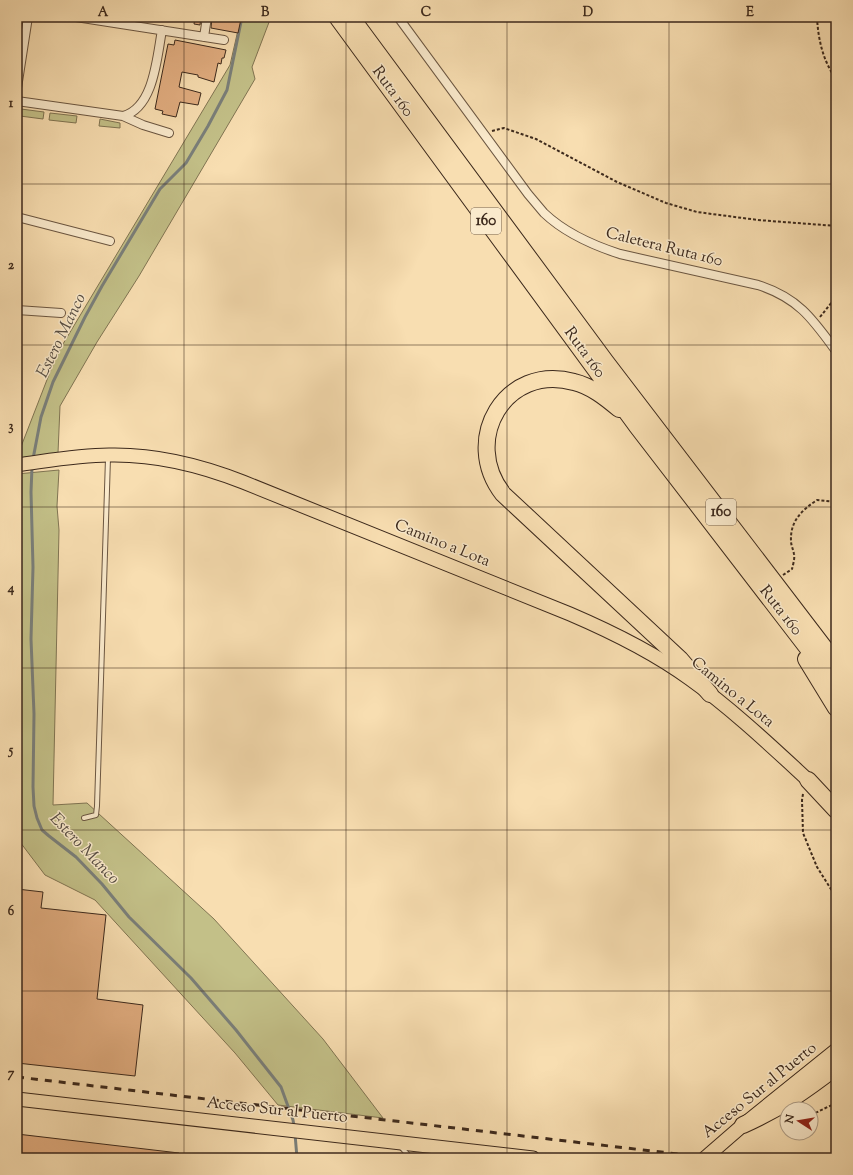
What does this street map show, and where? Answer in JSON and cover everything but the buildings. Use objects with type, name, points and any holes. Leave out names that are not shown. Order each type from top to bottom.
[{"type":"highway","name":"Ruta 160","points":[[337,17],[636,425],[836,685]]},
{"type":"highway","name":"Ruta 160","points":[[351,17],[606,362],[836,663]]},
{"type":"highway","points":[[636,425],[604,398],[582,384],[556,379],[535,382],[523,386],[513,392],[498,409],[489,428],[487,438],[486,446],[488,463],[493,479],[503,494],[680,659],[710,694]]},
{"type":"highway","points":[[783,615],[809,664],[836,708]]},
{"type":"highway","points":[[808,780],[836,801]]},
{"type":"highway","points":[[808,780],[836,810]]},
{"type":"highway","points":[[743,1125],[787,1103],[804,1092],[836,1067]]},
{"type":"main road","name":"Camino a Lota","points":[[17,465],[108,455],[142,457],[173,461],[209,470],[243,482],[596,625],[620,637],[661,660],[710,694],[751,728],[808,780]]},
{"type":"main road","name":"Acceso Sur al Puerto","points":[[705,1158],[743,1125],[836,1050]]},
{"type":"main road","name":"Acceso Sur al Puerto","points":[[17,1099],[283,1128],[533,1158]]},
{"type":"street","points":[[17,88],[28,17]]},
{"type":"street","points":[[76,17],[224,40]]},
{"type":"street","points":[[204,37],[207,17]]},
{"type":"street","name":"Caletera Ruta 160","points":[[398,17],[528,194],[545,213],[562,227],[580,238],[620,254],[770,289],[800,307],[815,322],[836,351]]},
{"type":"street","points":[[123,116],[128,115],[137,109],[146,95],[152,78],[162,30]]},
{"type":"street","points":[[17,101],[123,116],[133,121],[169,133]]},
{"type":"street","points":[[17,217],[110,241]]},
{"type":"street","points":[[17,310],[61,313]]},
{"type":"lane","points":[[84,818],[96,815],[108,455]]},
{"type":"lane","points":[[396,1141],[411,1158]]},
{"type":"path","points":[[817,17],[820,45],[830,70],[836,79]]},
{"type":"path","points":[[486,136],[493,130],[504,128],[510,130],[536,140],[617,182],[666,203],[697,212],[758,220],[836,226]]},
{"type":"path","points":[[815,322],[836,297]]},
{"type":"path","points":[[773,580],[792,570],[794,554],[790,542],[796,520],[803,510],[817,500],[836,502]]},
{"type":"path","points":[[808,780],[802,800],[804,833],[817,867],[836,897]]},
{"type":"path","points":[[819,1111],[836,1103]]},
{"type":"shaded area","points":[[241,17],[271,17],[252,67],[255,79],[139,276],[97,342],[60,406],[58,453],[17,460],[57,354],[230,65]]},
{"type":"shaded area","points":[[21,109],[44,112],[43,119],[20,116]]},
{"type":"shaded area","points":[[50,113],[77,116],[76,123],[49,120]]},
{"type":"shaded area","points":[[100,119],[120,123],[120,128],[99,126]]},
{"type":"shaded area","points":[[59,470],[57,506],[59,530],[53,805],[87,803],[214,919],[323,1039],[383,1118],[278,1105],[235,1053],[95,900],[45,875],[17,838],[17,474]]},
{"type":"waterway","name":"Estero Manco","points":[[33,459],[41,417],[53,382],[85,317],[160,189],[186,163],[227,90],[242,17]]},
{"type":"waterway","name":"Estero Manco","points":[[32,467],[31,492],[33,567],[31,639],[34,714],[33,787],[34,806],[37,818],[42,830],[76,857],[102,884],[129,917],[191,978],[236,1030],[281,1087],[294,1126]]},
{"type":"waterway","name":"Estero Manco","points":[[295,1134],[297,1158]]},
{"type":"railway","points":[[17,1077],[712,1158]]}]
